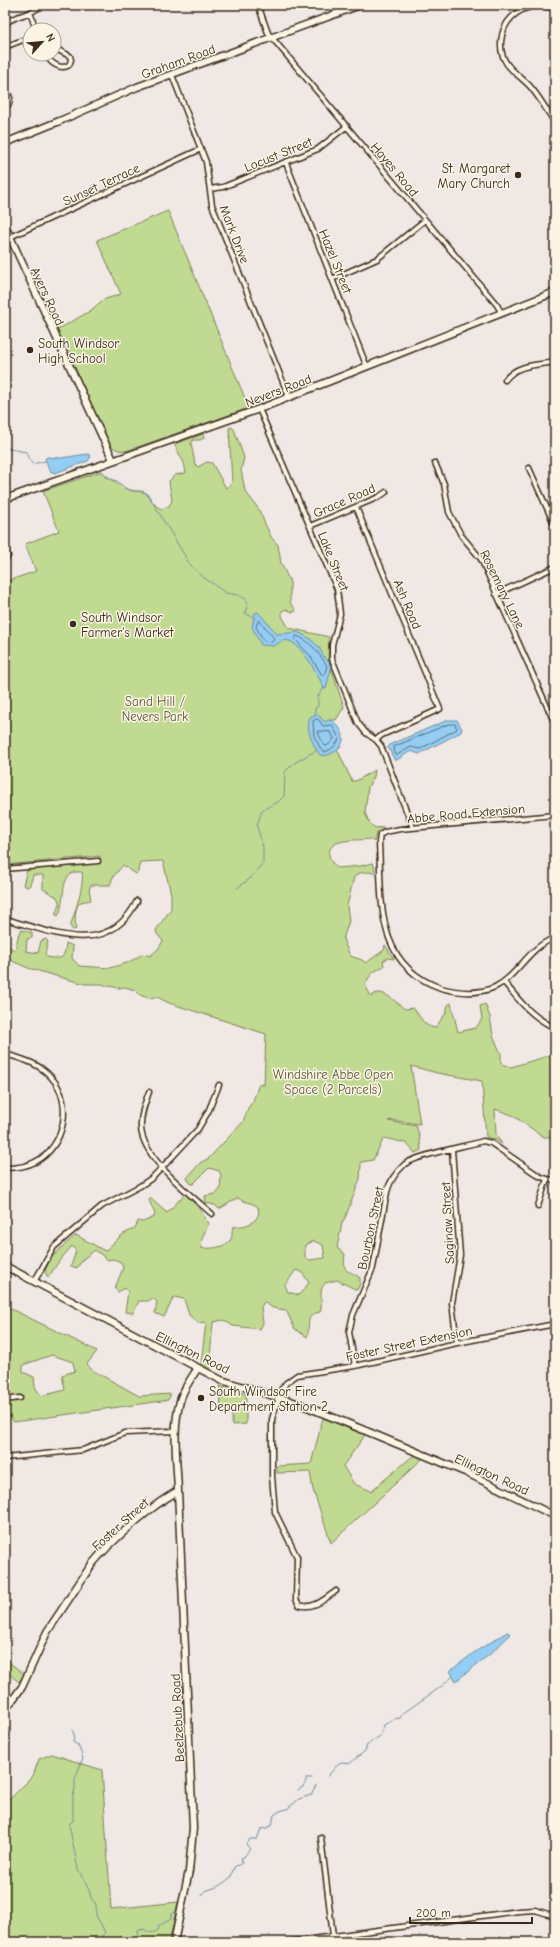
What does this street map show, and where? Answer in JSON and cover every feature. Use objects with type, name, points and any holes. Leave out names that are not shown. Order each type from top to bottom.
[{"type":"street","points":[[5,24],[41,5]]},
{"type":"street","name":"Hayes Road","points":[[258,5],[268,33],[274,38],[497,305],[501,312]]},
{"type":"street","name":"Graham Road","points":[[5,143],[137,87],[274,38],[360,5]]},
{"type":"street","points":[[555,8],[539,6],[521,10],[506,24],[503,31],[501,45],[507,64],[534,91],[555,123]]},
{"type":"street","points":[[30,12],[33,22]]},
{"type":"street","points":[[5,41],[6,47],[22,40]]},
{"type":"street","points":[[50,62],[62,67],[69,65],[71,60],[70,56],[62,52]]},
{"type":"street","name":"Mark Drive","points":[[172,75],[201,149],[209,177],[212,205],[289,397]]},
{"type":"street","points":[[5,85],[10,98],[8,104],[5,106]]},
{"type":"street","name":"Locust Street","points":[[210,189],[223,187],[318,149],[347,126]]},
{"type":"street","name":"Sunset Terrace","points":[[10,237],[201,149]]},
{"type":"street","name":"Hazel Street","points":[[286,163],[367,367]]},
{"type":"street","points":[[332,279],[377,259],[425,220]]},
{"type":"street","name":"Ayers Road","points":[[5,226],[113,460]]},
{"type":"street","name":"Nevers Road","points":[[5,499],[259,409],[501,312],[555,292]]},
{"type":"street","points":[[505,380],[511,372],[531,365],[555,362]]},
{"type":"street","name":"Lake Street","points":[[259,409],[337,589],[340,614],[332,645],[332,659],[358,724],[381,746],[413,828]]},
{"type":"street","name":"Rosemary Lane","points":[[435,463],[444,484],[449,512],[461,535],[481,559],[555,724]]},
{"type":"street","points":[[529,468],[555,526]]},
{"type":"street","name":"Grace Road","points":[[310,526],[379,497],[386,492]]},
{"type":"street","name":"Ash Road","points":[[356,507],[440,709],[382,735],[376,740]]},
{"type":"street","points":[[5,547],[8,556],[5,560]]},
{"type":"street","points":[[496,594],[555,567]]},
{"type":"street","name":"Abbe Road Extension","points":[[504,982],[477,992],[454,992],[431,984],[421,978],[402,962],[389,941],[384,927],[378,842],[380,835],[385,832],[413,828],[555,815]]},
{"type":"street","points":[[5,869],[98,860]]},
{"type":"street","points":[[5,919],[74,938],[87,938],[103,935],[116,928],[132,913],[137,901]]},
{"type":"street","points":[[555,938],[548,940],[532,953],[504,982],[528,1011],[541,1021],[555,1028]]},
{"type":"street","points":[[5,1054],[39,1066],[52,1078],[60,1093],[65,1111],[63,1127],[56,1142],[47,1154],[35,1162],[18,1168],[5,1168]]},
{"type":"street","points":[[34,1282],[54,1247],[92,1214],[140,1186],[162,1168],[198,1129],[208,1112],[219,1084]]},
{"type":"street","points":[[149,1092],[143,1111],[141,1127],[144,1142],[150,1155],[212,1214]]},
{"type":"street","name":"Bourbon Street","points":[[355,1366],[349,1332],[353,1315],[373,1268],[386,1192],[390,1181],[407,1163],[483,1141],[491,1143],[548,1180]]},
{"type":"street","name":"Saginaw Street","points":[[452,1150],[460,1255],[452,1303],[457,1343]]},
{"type":"street","points":[[538,1206],[548,1180],[555,1180]]},
{"type":"street","name":"Ellington Road","points":[[5,1266],[220,1380],[307,1407],[465,1472],[555,1516]]},
{"type":"street","name":"Foster Street Extension","points":[[336,1591],[315,1605],[305,1607],[299,1605],[296,1599],[297,1557],[275,1512],[273,1497],[272,1419],[278,1397],[286,1383],[297,1375],[355,1366],[457,1343],[555,1324]]},
{"type":"street","points":[[178,1491],[176,1431],[180,1399],[198,1368]]},
{"type":"street","points":[[5,1400],[20,1398]]},
{"type":"street","points":[[5,1458],[83,1450],[125,1433],[176,1431]]},
{"type":"street","name":"Foster Street","points":[[5,1710],[22,1687],[47,1632],[92,1564],[127,1531],[178,1491]]},
{"type":"street","name":"Beelzebub Road","points":[[174,1942],[189,1871],[193,1828],[178,1491]]},
{"type":"street","points":[[321,1838],[333,1936]]},
{"type":"street","points":[[290,1942],[519,1911],[535,1910],[555,1916]]},
{"type":"street","points":[[352,1934],[352,1942]]},
{"type":"green space","points":[[168,211],[249,408],[126,451],[118,450],[111,446],[57,330],[90,311],[103,300],[121,294],[97,240]]},
{"type":"green space","points":[[231,427],[234,429],[244,458],[241,470],[245,491],[258,508],[271,537],[278,545],[281,563],[290,582],[290,602],[296,611],[292,612],[286,609],[282,611],[282,616],[289,628],[329,637],[328,659],[344,707],[336,720],[329,720],[325,723],[352,781],[356,781],[375,770],[374,777],[368,787],[365,813],[369,822],[375,828],[384,827],[376,833],[374,842],[370,839],[344,841],[333,845],[330,849],[329,855],[332,863],[338,868],[361,866],[372,863],[374,865],[375,874],[369,872],[360,873],[354,877],[347,906],[349,921],[343,939],[350,956],[366,963],[384,950],[385,945],[394,959],[388,958],[383,961],[384,966],[372,973],[365,984],[371,997],[379,993],[384,994],[405,1009],[413,1008],[424,1023],[431,1027],[435,1028],[446,1013],[448,1005],[451,1003],[458,1032],[476,1028],[482,1019],[480,1006],[485,1004],[490,1017],[493,1035],[501,1054],[501,1064],[511,1067],[555,1054],[555,1137],[544,1137],[512,1115],[495,1109],[496,1135],[502,1144],[496,1140],[486,1137],[482,1081],[437,1073],[411,1066],[420,1124],[388,1121],[416,1126],[419,1134],[421,1150],[415,1153],[406,1143],[384,1138],[373,1160],[361,1162],[360,1179],[342,1223],[337,1248],[345,1254],[345,1269],[360,1278],[360,1284],[357,1290],[337,1280],[325,1283],[321,1290],[320,1312],[311,1316],[309,1319],[307,1337],[295,1329],[286,1310],[273,1308],[264,1302],[261,1307],[263,1323],[260,1329],[233,1326],[224,1320],[213,1322],[209,1369],[201,1364],[206,1322],[198,1323],[189,1315],[184,1299],[174,1297],[164,1317],[155,1313],[157,1302],[153,1298],[148,1301],[139,1301],[133,1313],[125,1312],[128,1292],[125,1288],[118,1292],[115,1288],[123,1268],[121,1262],[113,1259],[108,1260],[95,1250],[84,1258],[77,1268],[71,1266],[76,1251],[72,1246],[59,1261],[48,1278],[45,1272],[53,1256],[76,1235],[105,1251],[122,1235],[135,1228],[138,1221],[143,1222],[154,1217],[155,1214],[149,1200],[150,1198],[167,1213],[185,1194],[200,1209],[209,1223],[202,1238],[201,1248],[222,1246],[232,1238],[233,1227],[249,1224],[255,1220],[259,1213],[258,1207],[238,1198],[219,1209],[215,1205],[206,1203],[205,1196],[215,1194],[220,1190],[221,1175],[219,1171],[209,1168],[193,1184],[191,1184],[187,1178],[200,1163],[209,1158],[243,1122],[259,1084],[264,1085],[266,1034],[169,1003],[157,997],[148,998],[140,995],[135,990],[125,987],[118,988],[101,984],[85,984],[28,968],[5,958],[5,945],[15,950],[19,933],[22,930],[32,933],[32,938],[27,939],[26,951],[38,953],[41,941],[46,939],[48,942],[45,954],[47,957],[60,958],[64,955],[66,943],[73,946],[72,958],[79,966],[110,968],[127,963],[143,954],[150,956],[158,949],[163,941],[157,934],[156,930],[171,909],[171,894],[163,861],[140,862],[138,872],[136,874],[123,865],[113,877],[110,885],[91,885],[89,889],[91,900],[82,902],[77,907],[75,923],[76,929],[73,930],[70,926],[81,891],[83,877],[82,872],[74,872],[66,881],[61,910],[58,916],[55,914],[60,904],[57,897],[43,889],[43,875],[33,875],[28,887],[23,885],[27,870],[68,866],[97,860],[100,859],[100,856],[5,865],[5,582],[36,571],[25,544],[59,531],[43,491],[102,471],[111,479],[129,490],[144,492],[159,508],[162,509],[169,506],[172,501],[169,481],[175,475],[186,473],[184,463],[174,444],[203,434],[204,438],[200,440],[193,440],[191,443],[195,464],[198,467],[207,462],[212,463],[226,488],[232,483],[229,428]],"holes":[[[314,1241],[323,1245],[325,1258],[309,1260],[305,1258],[305,1245]],[[296,1270],[302,1272],[309,1283],[299,1295],[288,1292],[285,1285]]]},
{"type":"green space","points":[[5,1306],[97,1351],[87,1364],[92,1370],[139,1396],[171,1394],[168,1400],[14,1422],[7,1414],[5,1415]],"holes":[[[52,1355],[73,1362],[75,1371],[62,1375],[65,1390],[41,1396],[35,1387],[34,1377],[23,1372],[23,1365]]]},
{"type":"green space","points":[[220,1386],[246,1394],[246,1424],[232,1425],[232,1410],[221,1410]]},
{"type":"green space","points":[[323,1418],[365,1435],[343,1466],[354,1484],[371,1491],[414,1455],[423,1458],[331,1543],[313,1490],[310,1472],[277,1473],[277,1466],[311,1464]]},
{"type":"green space","points":[[5,1659],[24,1674],[19,1682],[5,1671]]},
{"type":"green space","points":[[52,1754],[102,1770],[111,1909],[178,1902],[169,1942],[5,1942],[5,1802],[9,1800],[33,1776],[39,1759]]},
{"type":"water","points":[[87,454],[91,456],[88,461],[55,473],[50,471],[45,459],[47,457],[61,458]]},
{"type":"water","points":[[258,612],[277,634],[298,632],[309,638],[319,647],[324,657],[329,662],[331,669],[326,689],[324,689],[303,652],[297,646],[285,640],[273,646],[261,645],[252,627],[255,613]]},
{"type":"water","points":[[317,714],[325,722],[329,720],[334,722],[341,730],[343,736],[341,746],[338,749],[331,754],[323,756],[320,755],[312,742],[308,727],[310,717]]},
{"type":"water","points":[[448,720],[457,720],[462,729],[461,732],[419,754],[411,751],[395,761],[388,747],[391,744]]},
{"type":"water","points":[[507,1632],[511,1634],[490,1654],[456,1681],[450,1671],[475,1652]]},
{"type":"waterway","points":[[5,448],[26,452],[29,460],[33,464],[45,461]]},
{"type":"waterway","points":[[101,471],[104,476],[117,481],[126,489],[147,493],[189,563],[200,575],[226,593],[238,595],[246,599],[248,604],[245,613],[255,618]]},
{"type":"waterway","points":[[315,715],[315,708],[318,706],[318,696],[324,688]]},
{"type":"waterway","points":[[237,888],[248,880],[263,863],[263,847],[257,826],[262,810],[278,802],[284,796],[285,772],[294,763],[317,750]]},
{"type":"waterway","points":[[328,1776],[339,1763],[342,1762],[349,1764],[365,1751],[367,1745],[380,1736],[384,1725],[394,1719],[400,1718],[402,1714],[442,1686],[453,1676]]},
{"type":"waterway","points":[[72,1730],[74,1734],[73,1742],[78,1745],[83,1758],[75,1779],[75,1789],[73,1795],[73,1821],[69,1824],[78,1869],[89,1890],[91,1898],[96,1904],[96,1915],[105,1932],[101,1937],[102,1942]]},
{"type":"waterway","points":[[298,1790],[304,1786],[307,1778],[312,1778]]},
{"type":"waterway","points":[[201,1896],[205,1891],[219,1886],[231,1877],[234,1867],[242,1863],[241,1858],[244,1857],[250,1849],[246,1844],[250,1839],[257,1839],[261,1829],[272,1825],[274,1815],[287,1809],[299,1799],[311,1795],[316,1785]]},
{"type":"waterway","points":[[115,1942],[115,1939],[121,1936],[132,1941],[139,1938],[138,1931],[144,1929],[154,1932],[158,1930],[159,1926],[171,1919],[171,1915],[177,1911]]},
{"type":"place","name":"St. Margaret Mary Church","points":[[518,175]]},
{"type":"place","name":"South Windsor High School","points":[[30,350]]},
{"type":"place","name":"South Windsor Farmer's Market","points":[[73,624]]},
{"type":"place","name":"South Windsor Fire Department Station 2","points":[[201,1398]]},
{"type":"park label","name":"Sand Hill / Nevers Park","points":[[155,708]]},
{"type":"park label","name":"Windshire Abbe Open Space (2 Parcels)","points":[[333,1082]]}]
